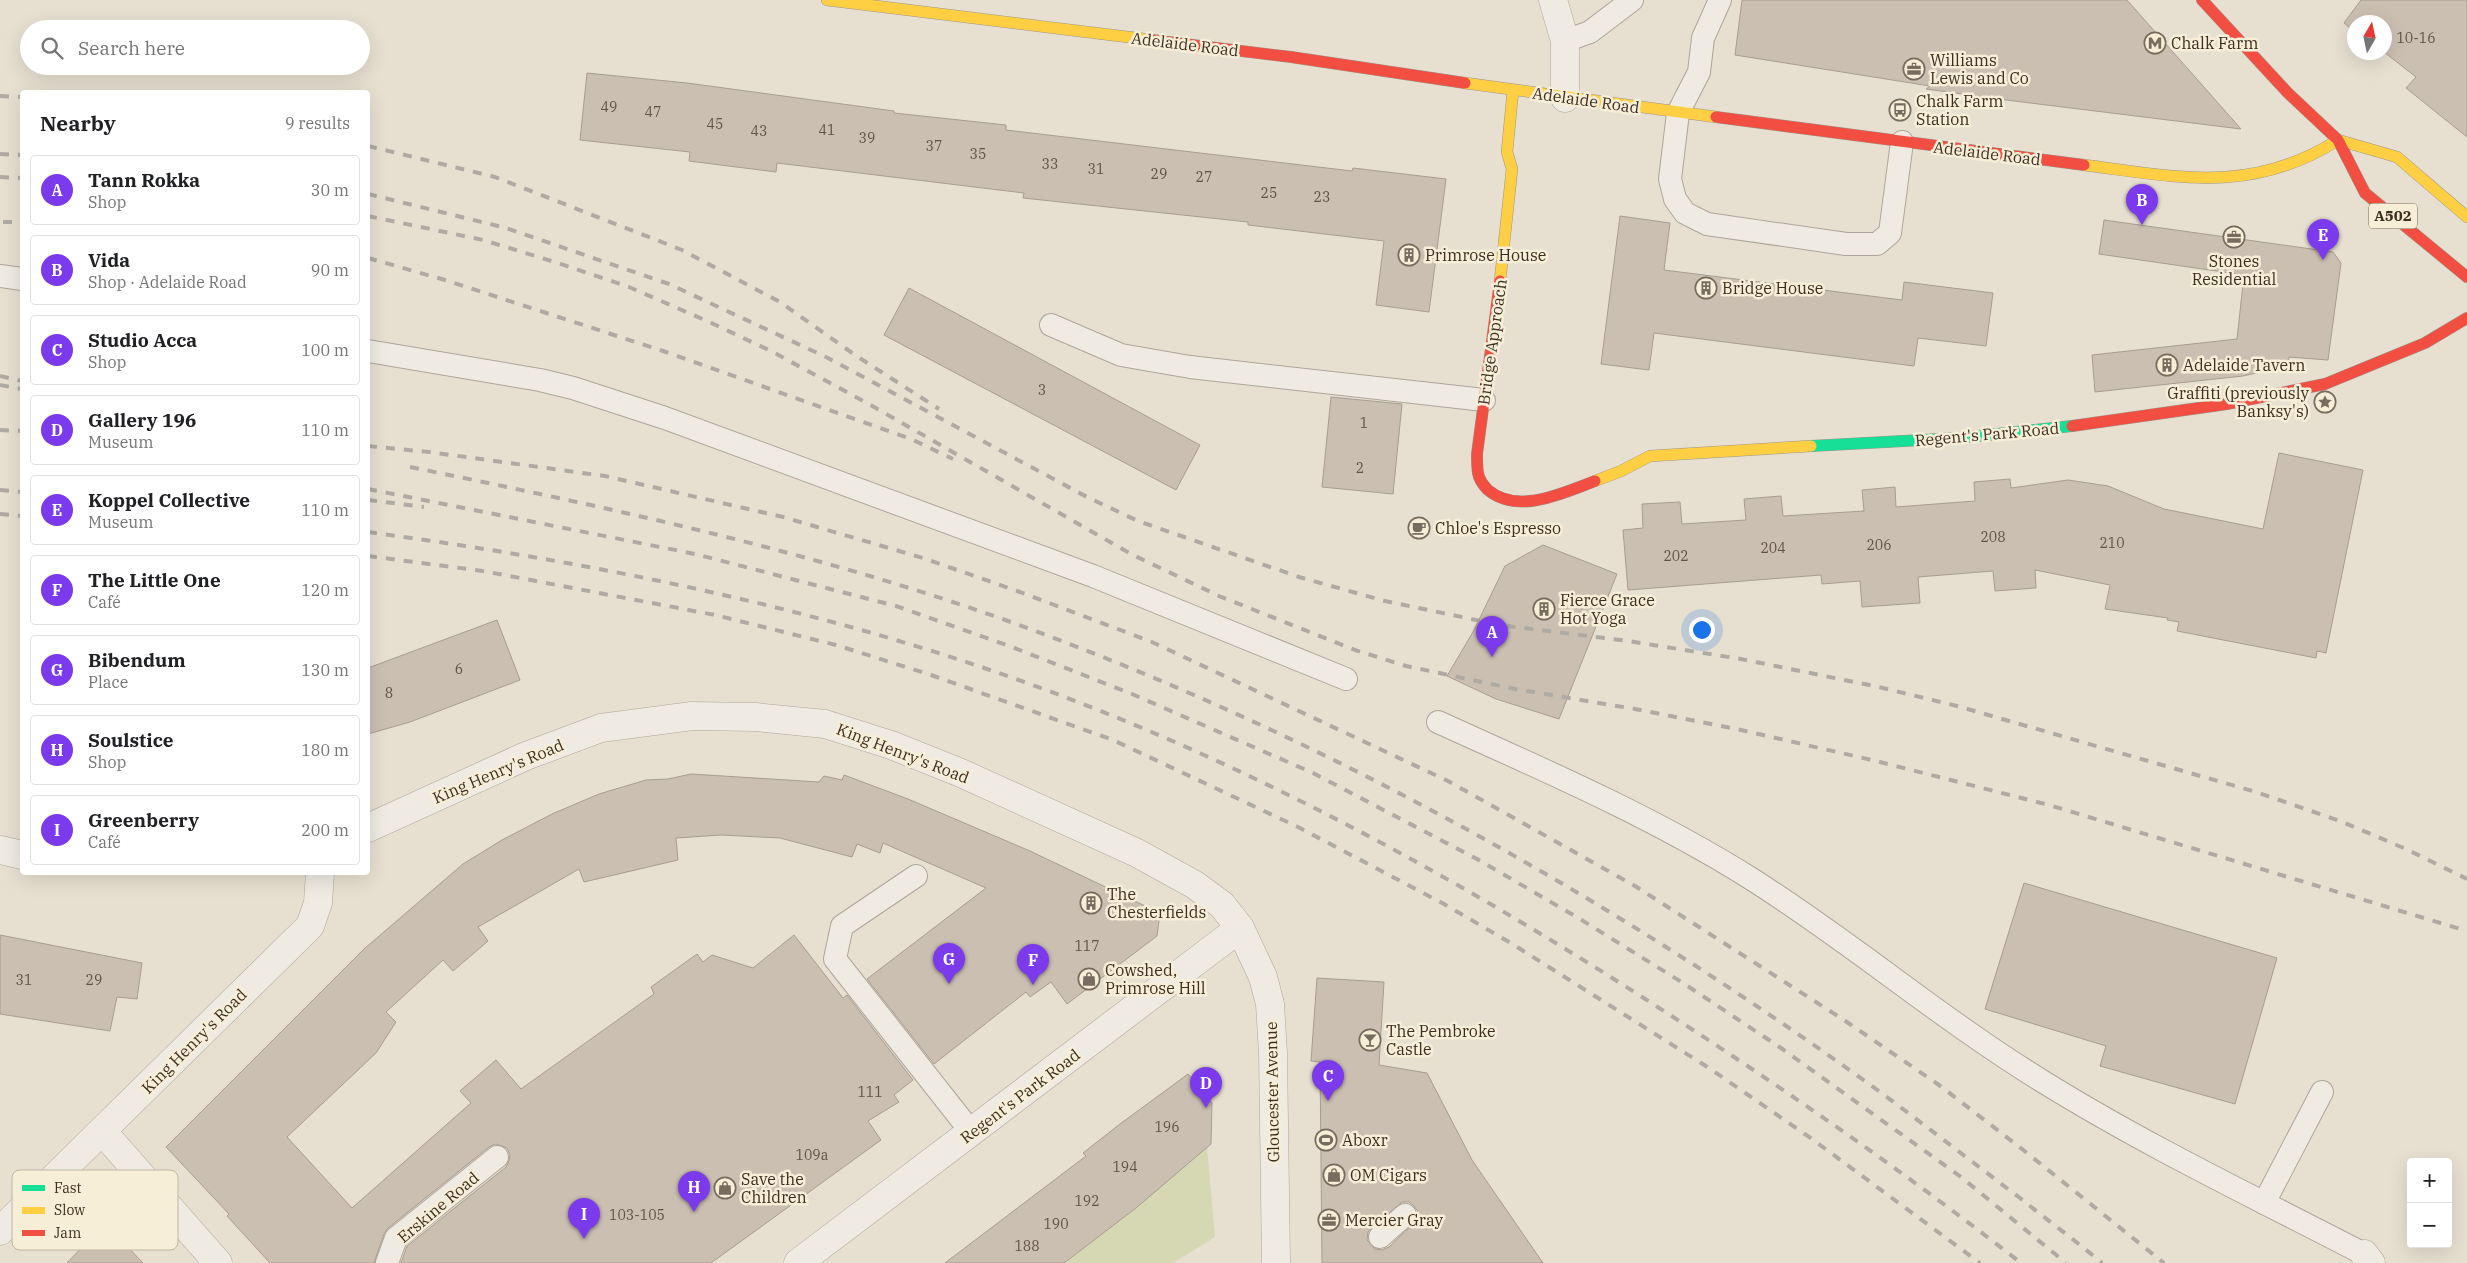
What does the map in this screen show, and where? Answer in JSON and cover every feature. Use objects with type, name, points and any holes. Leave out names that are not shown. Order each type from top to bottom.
[{"type":"main road","name":"Adelaide Road","points":[[827,0],[1291,57],[1565,98],[2194,180],[2230,177],[2295,163],[2312,156],[2338,140]]},
{"type":"main road","name":"A502","points":[[2202,0],[2288,93],[2338,140],[2365,193],[2467,277]]},
{"type":"main road","name":"Bridge Approach","points":[[1497,497],[1481,481],[1477,468],[1480,425],[1503,256],[1512,169],[1506,152],[1513,90]]},
{"type":"main road","name":"A502","points":[[2338,140],[2396,157],[2467,216]]},
{"type":"main road","name":"Regent's Park Road","points":[[1497,497],[1520,501],[1539,500],[1621,471],[1650,456],[1959,438],[2075,426],[2242,402],[2325,384],[2425,343],[2467,318]]},
{"type":"street","points":[[1553,0],[1564,41],[1565,98]]},
{"type":"street","name":"King Henry's Road","points":[[370,827],[526,756],[601,728],[692,716],[755,717],[825,724],[891,745],[952,770],[1137,853],[1195,886],[1222,905],[1240,928]]},
{"type":"street","points":[[0,850],[20,855]]},
{"type":"street","name":"King Henry's Road","points":[[63,1170],[310,926],[318,903],[320,875]]},
{"type":"street","name":"Regent's Park Road","points":[[798,1263],[1240,928]]},
{"type":"street","name":"Gloucester Avenue","points":[[1240,928],[1263,977],[1270,1004],[1276,1263]]},
{"type":"street","points":[[103,1132],[136,1170]]},
{"type":"street","points":[[178,1217],[218,1263]]},
{"type":"street","name":"King Henry's Road","points":[[0,1231],[12,1219]]},
{"type":"lane","points":[[1564,41],[1590,32],[1632,0]]},
{"type":"lane","points":[[1720,0],[1703,38],[1698,72],[1678,113],[1670,179],[1675,199],[1685,213],[1707,224],[1846,244],[1877,244],[1890,233],[1902,142]]},
{"type":"lane","points":[[0,276],[20,279]]},
{"type":"lane","points":[[1051,325],[1122,355],[1190,366],[1484,400]]},
{"type":"lane","points":[[370,351],[540,380],[573,388],[665,418],[1093,576],[1346,679]]},
{"type":"lane","points":[[1438,722],[1571,782],[1701,849],[1812,920],[2041,1081],[2367,1258]]},
{"type":"lane","points":[[916,876],[842,926],[835,959],[972,1133]]},
{"type":"lane","points":[[2264,1203],[2322,1092]]},
{"type":"lane","name":"Erskine Road","points":[[387,1263],[396,1238],[497,1158]]},
{"type":"lane","points":[[1380,1237],[1405,1215]]},
{"type":"green space","points":[[1207,1147],[1215,1237],[1173,1263],[1064,1263],[1124,1217]]},
{"type":"building","points":[[1742,0],[2127,0],[2241,129],[1926,89],[1930,86],[1735,55]]},
{"type":"building","points":[[2361,0],[2467,0],[2467,137],[2406,88],[2416,77],[2392,58],[2392,15],[2350,15]]},
{"type":"building","points":[[587,73],[687,83],[894,111],[894,113],[1006,125],[1006,130],[1352,171],[1353,168],[1446,179],[1429,312],[1376,305],[1384,241],[1248,225],[1248,222],[1023,198],[1024,193],[777,163],[776,172],[689,161],[690,152],[580,140]]},
{"type":"building","name":"Bridge House","points":[[1620,216],[1670,223],[1664,270],[1902,300],[1904,282],[1993,293],[1986,346],[1918,338],[1914,366],[1654,333],[1649,370],[1601,364]]},
{"type":"building","points":[[2104,220],[2333,252],[2341,263],[2328,360],[2289,357],[2288,366],[2243,376],[2095,392],[2092,355],[2237,339],[2244,275],[2099,254]]},
{"type":"building","points":[[909,288],[1200,445],[1176,490],[884,335]]},
{"type":"building","points":[[1331,397],[1402,404],[1393,494],[1322,487]]},
{"type":"building","points":[[2279,453],[2363,470],[2326,653],[2317,651],[2316,658],[2177,631],[2179,622],[2167,620],[2168,618],[2105,609],[2110,585],[2035,570],[2036,588],[1995,591],[1993,571],[1918,577],[1920,603],[1862,607],[1860,581],[1822,584],[1821,575],[1628,590],[1623,530],[1643,528],[1642,504],[1680,502],[1682,524],[1746,520],[1744,499],[1781,496],[1783,516],[1864,511],[1862,490],[1895,487],[1896,507],[1975,501],[1974,482],[2010,479],[2011,488],[2068,480],[2108,486],[2164,509],[2263,529]]},
{"type":"building","name":"Fierce Grace Hot Yoga","points":[[1543,545],[1617,574],[1559,719],[1496,699],[1447,676],[1473,632],[1505,566]]},
{"type":"building","points":[[497,620],[520,680],[410,722],[370,733],[370,667]]},
{"type":"building","points":[[691,774],[819,782],[824,776],[842,780],[844,775],[908,799],[1030,851],[1160,913],[1157,936],[1067,1004],[1051,982],[1030,997],[1026,992],[934,1064],[867,979],[986,888],[883,843],[880,853],[857,844],[852,857],[780,838],[721,835],[676,838],[678,860],[584,882],[579,869],[478,927],[488,941],[453,971],[443,960],[386,1012],[396,1022],[376,1053],[287,1137],[352,1208],[471,1103],[460,1091],[496,1060],[521,1089],[654,994],[651,987],[697,954],[703,962],[712,955],[753,968],[794,935],[843,998],[847,995],[913,1080],[894,1095],[899,1102],[868,1121],[881,1140],[711,1263],[401,1263],[407,1246],[506,1167],[510,1155],[507,1148],[496,1144],[489,1147],[388,1228],[374,1263],[270,1263],[227,1216],[229,1214],[166,1147],[364,949],[463,864],[502,840],[552,814],[599,794],[646,780],[668,779]]},
{"type":"building","points":[[2024,883],[2277,958],[2235,1104],[2100,1066],[2106,1046],[1985,1009]]},
{"type":"building","points":[[0,935],[142,963],[137,999],[117,997],[110,1031],[0,1014]]},
{"type":"building","points":[[1317,978],[1384,982],[1379,1065],[1427,1073],[1472,1160],[1543,1263],[1322,1263],[1320,1062],[1311,1061]],"holes":[[[1402,1202],[1409,1202],[1418,1212],[1417,1220],[1389,1247],[1382,1250],[1375,1249],[1367,1240],[1368,1232]]]},
{"type":"building","points":[[1188,1074],[1212,1103],[1211,1144],[1136,1208],[1064,1263],[945,1263],[1086,1156],[1083,1153],[1120,1124]]},
{"type":"building","points":[[79,1250],[131,1250],[143,1263],[67,1263]]},
{"type":"railway","points":[[0,96],[20,97]]},
{"type":"railway","points":[[370,146],[495,177],[682,250],[780,302],[855,355],[939,409]]},
{"type":"railway","points":[[0,154],[20,155]]},
{"type":"railway","points":[[0,177],[20,178]]},
{"type":"railway","points":[[370,194],[506,228],[669,284],[826,357],[1087,497],[1138,521],[1299,577],[1385,601],[1500,625],[1628,641],[1741,659],[1879,687],[1957,706],[2256,792],[2340,821],[2406,849],[2467,879]]},
{"type":"railway","points":[[370,216],[483,240],[558,263],[629,287],[707,321],[771,351],[867,403],[1131,554],[1219,596],[1355,650],[1406,666],[1515,689],[1635,709],[1741,730],[1876,761],[2049,805],[2467,931]]},
{"type":"railway","points":[[3,222],[20,222]]},
{"type":"railway","points":[[370,259],[445,280],[663,351],[911,439],[953,459]]},
{"type":"railway","points":[[0,376],[20,381]]},
{"type":"railway","points":[[0,385],[20,389]]},
{"type":"railway","points":[[0,430],[20,431]]},
{"type":"railway","points":[[370,446],[429,452],[605,476],[783,517],[923,558],[1152,642],[1448,781],[1635,886],[1844,1020],[1939,1085],[2164,1263]]},
{"type":"railway","points":[[410,467],[637,516],[787,553],[862,574],[1008,621],[1124,665],[1237,714],[1349,767],[1458,825],[1566,886],[1671,950],[1775,1018],[1876,1089],[2102,1263]]},
{"type":"railway","points":[[370,489],[695,554],[896,606],[1012,647],[1132,694],[1313,773],[1477,859],[1580,919],[1683,983],[1781,1048],[1961,1177],[2066,1263]]},
{"type":"railway","points":[[0,490],[20,492]]},
{"type":"railway","points":[[370,500],[424,507]]},
{"type":"railway","points":[[0,514],[20,516]]},
{"type":"railway","points":[[370,532],[446,543],[603,570],[758,603],[912,645],[987,669],[1077,702],[1165,738],[1252,777],[1338,820],[1422,865],[1587,962],[1803,1103],[1935,1198],[2021,1263]]},
{"type":"railway","points":[[370,556],[483,571],[715,615],[836,645],[931,675],[1113,740],[1298,827],[1444,904],[1514,945],[1709,1068],[1812,1139],[1980,1263]]},
{"type":"traffic: fast","points":[[1811,446],[1959,438],[2072,426]]},
{"type":"traffic: slow","points":[[827,0],[1152,40]]},
{"type":"traffic: slow","points":[[1465,83],[1716,117]]},
{"type":"traffic: slow","points":[[1500,281],[1512,169],[1507,152],[1513,90]]},
{"type":"traffic: slow","points":[[2084,165],[2151,174],[2214,178],[2275,169],[2306,157],[2338,140]]},
{"type":"traffic: slow","points":[[2338,140],[2397,157],[2467,217]]},
{"type":"traffic: slow","points":[[1595,481],[1621,471],[1650,456],[1811,446]]},
{"type":"traffic: jam","points":[[2202,0],[2288,93],[2338,140],[2365,193],[2467,277]]},
{"type":"traffic: jam","points":[[1152,40],[1291,57],[1465,83]]},
{"type":"traffic: jam","points":[[1716,117],[2084,165]]},
{"type":"traffic: jam","points":[[1500,281],[1477,454],[1479,478],[1488,490],[1500,497],[1513,501],[1527,501],[1555,496],[1595,481]]},
{"type":"traffic: jam","points":[[2072,426],[2227,404],[2325,384],[2425,343],[2467,318]]},
{"type":"place","name":"Chalk Farm","points":[[2155,43]]},
{"type":"place","name":"Williams Lewis and Co","points":[[1914,69]]},
{"type":"place","name":"Chalk Farm Station","points":[[1900,110]]},
{"type":"place","name":"Vida","points":[[2142,225]]},
{"type":"place","name":"Stones Residential","points":[[2234,237]]},
{"type":"place","name":"Primrose House","points":[[1409,255]]},
{"type":"place","name":"Koppel Collective","points":[[2323,260]]},
{"type":"place","name":"Bridge House","points":[[1706,288]]},
{"type":"place","name":"Adelaide Tavern","points":[[2167,365]]},
{"type":"place","name":"Graffiti (previously Banksy's)","points":[[2325,402]]},
{"type":"place","name":"Chloe's Espresso","points":[[1419,528]]},
{"type":"place","name":"Fierce Grace Hot Yoga","points":[[1544,609]]},
{"type":"place","name":"Tann Rokka","points":[[1492,657]]},
{"type":"place","name":"The Chesterfields","points":[[1091,903]]},
{"type":"place","name":"Cowshed, Primrose Hill","points":[[1089,979]]},
{"type":"place","name":"Bibendum","points":[[949,984]]},
{"type":"place","name":"The Little One","points":[[1033,985]]},
{"type":"place","name":"The Pembroke Castle","points":[[1370,1040]]},
{"type":"place","name":"Studio Acca","points":[[1328,1101]]},
{"type":"place","name":"Gallery 196","points":[[1206,1108]]},
{"type":"place","name":"Aboxr","points":[[1326,1140]]},
{"type":"place","name":"OM Cigars","points":[[1334,1175]]},
{"type":"place","name":"Save the Children","points":[[725,1188]]},
{"type":"place","name":"Soulstice","points":[[694,1212]]},
{"type":"place","name":"Mercier Gray","points":[[1329,1220]]},
{"type":"place","name":"Greenberry","points":[[584,1239]]}]
